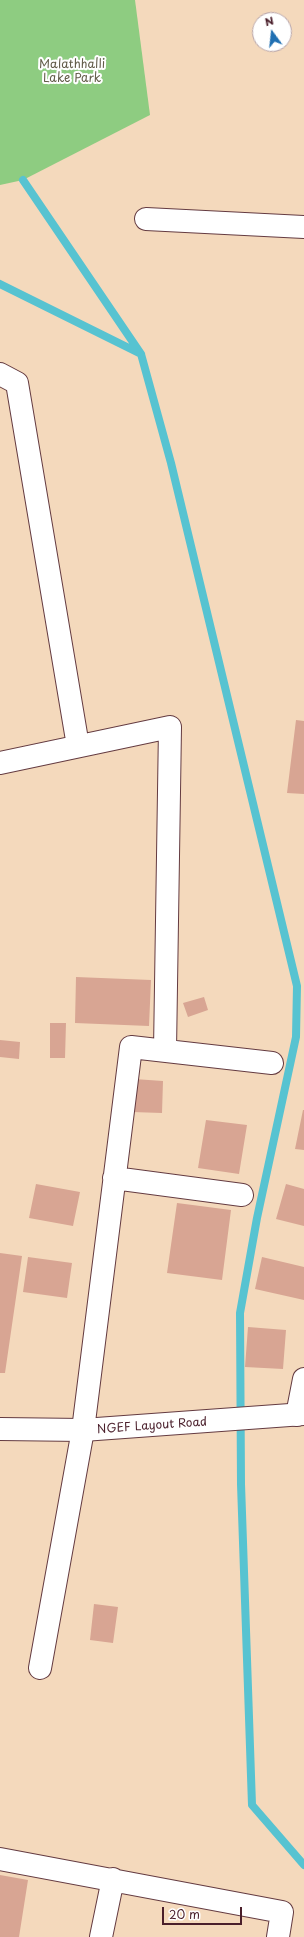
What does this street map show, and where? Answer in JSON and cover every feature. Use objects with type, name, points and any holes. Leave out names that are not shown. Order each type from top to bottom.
[{"type":"street","points":[[146,219],[304,227]]},
{"type":"street","points":[[0,374],[17,383],[78,746]]},
{"type":"street","points":[[0,763],[170,727],[165,1050]]},
{"type":"street","points":[[40,1668],[83,1430],[131,1047],[272,1063]]},
{"type":"street","points":[[114,1178],[242,1196]]},
{"type":"street","points":[[300,1414],[304,1378]]},
{"type":"street","name":"NGEF Layout Road","points":[[0,1429],[83,1430],[224,1421],[300,1414]]},
{"type":"street","points":[[0,1859],[113,1879],[282,1912],[278,1937]]},
{"type":"street","points":[[101,1937],[113,1879]]},
{"type":"green space","name":"Malathhalli Lake Park","points":[[0,0],[135,0],[150,115],[23,180],[0,185]]},
{"type":"building","points":[[296,720],[304,721],[304,794],[287,793]]},
{"type":"building","points":[[76,977],[151,980],[149,1026],[75,1023]]},
{"type":"building","points":[[204,997],[208,1010],[188,1017],[183,1003]]},
{"type":"building","points":[[50,1023],[66,1023],[65,1058],[50,1058]]},
{"type":"building","points":[[0,1040],[20,1042],[19,1059],[0,1057]]},
{"type":"building","points":[[134,1079],[163,1081],[162,1113],[132,1112]]},
{"type":"building","points":[[304,1110],[304,1150],[295,1149]]},
{"type":"building","points":[[206,1120],[247,1125],[239,1174],[198,1168]]},
{"type":"building","points":[[36,1184],[80,1192],[73,1226],[29,1218]]},
{"type":"building","points":[[286,1184],[304,1189],[304,1226],[276,1219]]},
{"type":"building","points":[[177,1203],[231,1210],[222,1280],[167,1273]]},
{"type":"building","points":[[0,1253],[22,1256],[5,1373],[0,1373]]},
{"type":"building","points":[[28,1257],[72,1263],[67,1298],[23,1292]]},
{"type":"building","points":[[262,1257],[304,1267],[304,1300],[255,1289]]},
{"type":"building","points":[[248,1327],[286,1330],[283,1369],[245,1367]]},
{"type":"building","points":[[94,1604],[118,1607],[113,1643],[90,1640]]},
{"type":"building","points":[[0,1875],[28,1880],[19,1937],[0,1937]]},
{"type":"waterway","points":[[23,180],[141,354],[171,463],[297,986],[296,1037],[257,1218],[240,1313],[241,1484],[252,1805],[304,1865]]},
{"type":"waterway","points":[[0,284],[141,354]]}]
